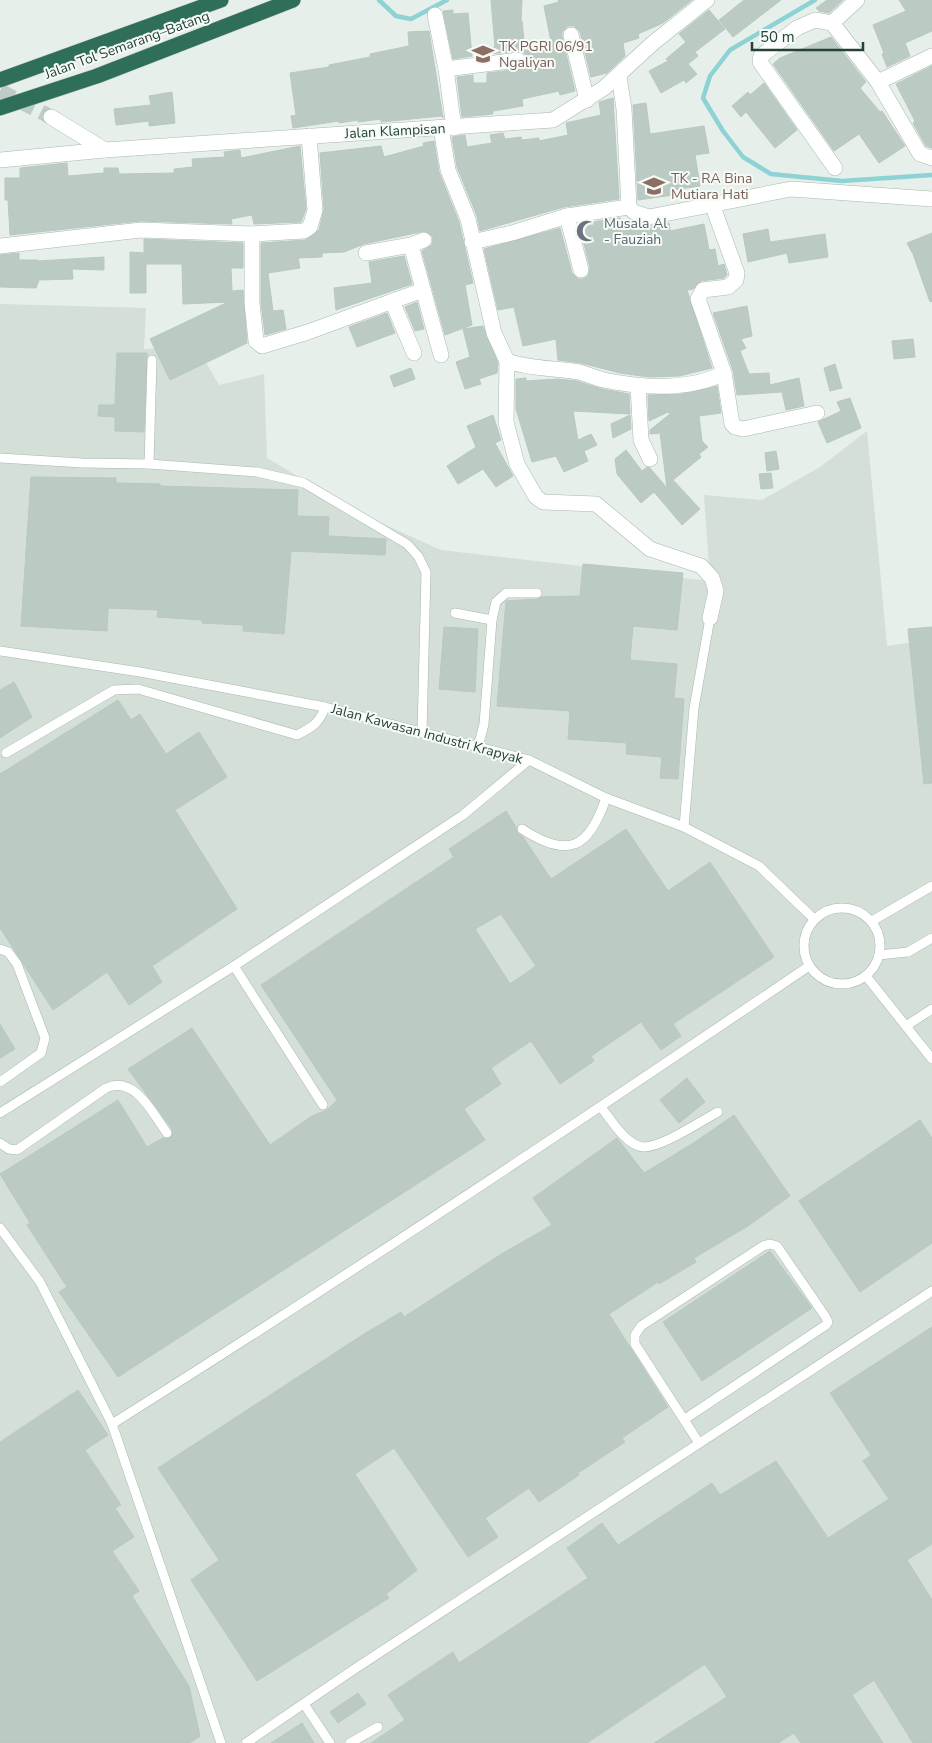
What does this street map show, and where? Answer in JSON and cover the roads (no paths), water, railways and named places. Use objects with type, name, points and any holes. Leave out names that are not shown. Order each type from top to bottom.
[{"type":"highway","name":"Jalan Tol Semarang–Batang","points":[[0,80],[221,0]]},
{"type":"highway","name":"Jalan Tol Semarang–Batang","points":[[0,108],[96,76],[293,0]]},
{"type":"street","name":"Jalan Klampisan","points":[[0,160],[105,150],[232,143],[308,136],[553,120],[587,100],[619,76],[653,43],[706,0]]},
{"type":"street","points":[[832,23],[857,0]]},
{"type":"street","points":[[435,15],[446,68],[448,170],[465,208],[494,333],[507,361],[506,422],[517,464],[536,497],[543,502],[596,504],[650,549],[701,566],[712,578],[716,591],[710,618]]},
{"type":"street","points":[[834,168],[760,62],[761,56],[796,28],[815,20],[832,23],[878,82],[920,154],[932,158]]},
{"type":"street","points":[[571,35],[587,100]]},
{"type":"street","points":[[878,82],[932,56]]},
{"type":"street","points":[[446,68],[518,60]]},
{"type":"street","points":[[619,76],[624,109],[629,207],[634,212],[649,217],[791,189],[932,199]]},
{"type":"street","points":[[51,117],[105,150]]},
{"type":"street","points":[[0,246],[141,230],[252,234],[304,231],[310,227],[314,210],[308,136]]},
{"type":"street","points":[[712,204],[736,272],[736,280],[728,287],[703,290],[698,295],[698,299],[724,373],[730,417],[735,427],[743,429],[817,413]]},
{"type":"street","points":[[472,242],[512,233],[567,216],[629,207]]},
{"type":"street","points":[[567,216],[581,270]]},
{"type":"street","points":[[252,234],[252,303],[256,341],[262,346],[308,332],[423,290]]},
{"type":"street","points":[[366,253],[417,243],[423,290],[441,355]]},
{"type":"street","points":[[392,301],[414,353]]},
{"type":"street","points":[[507,361],[520,366],[581,372],[602,380],[638,386],[697,383],[724,373]]},
{"type":"street","points":[[638,386],[641,440],[650,459]]},
{"type":"lane","points":[[148,464],[152,360]]},
{"type":"lane","points":[[0,458],[82,463],[148,464],[258,472],[304,483],[407,544],[418,556],[426,572],[422,733]]},
{"type":"lane","points":[[478,747],[484,724],[492,620],[496,602],[506,593],[537,594]]},
{"type":"lane","points":[[455,613],[492,620]]},
{"type":"lane","points":[[684,827],[694,708],[710,618]]},
{"type":"lane","name":"Jalan Kawasan Industri Krapyak","points":[[0,651],[140,672],[325,707],[529,760],[606,798],[684,827],[759,866],[814,919]]},
{"type":"lane","points":[[6,753],[114,690],[138,689],[297,735],[321,719],[325,707]]},
{"type":"lane","points":[[0,1114],[234,966],[463,815],[529,760]]},
{"type":"lane","points":[[522,829],[544,843],[567,847],[594,829],[606,798]]},
{"type":"lane","points":[[872,921],[932,886]]},
{"type":"lane","points":[[837,907],[850,908],[862,913],[872,921],[879,937],[879,956],[874,967],[866,976],[854,982],[842,984],[829,982],[817,976],[809,966],[804,954],[807,930],[814,919],[824,911],[837,907]]},
{"type":"lane","points":[[879,956],[908,952],[932,938]]},
{"type":"lane","points":[[0,948],[8,952],[17,964],[45,1038],[41,1053],[0,1082]]},
{"type":"lane","points":[[234,966],[323,1105]]},
{"type":"lane","points":[[112,1424],[601,1107],[809,966]]},
{"type":"lane","points":[[866,976],[932,1059]]},
{"type":"lane","points":[[906,1026],[932,1009]]},
{"type":"lane","points":[[0,1143],[9,1149],[18,1150],[106,1088],[118,1084],[126,1085],[140,1096],[167,1133]]},
{"type":"lane","points":[[601,1107],[616,1127],[630,1140],[642,1147],[656,1145],[718,1112]]},
{"type":"lane","points":[[0,1228],[40,1282],[112,1424],[221,1743]]},
{"type":"lane","points":[[684,1419],[824,1328],[828,1322],[774,1244],[763,1246],[641,1326],[635,1335],[635,1344],[699,1443]]},
{"type":"lane","points":[[246,1743],[932,1291]]},
{"type":"lane","points":[[304,1704],[330,1743]]},
{"type":"lane","points":[[350,1743],[378,1727]]},
{"type":"waterway","points":[[379,0],[396,16],[411,19],[447,0]]},
{"type":"waterway","points":[[815,0],[730,50],[710,76],[703,98],[723,131],[743,157],[771,174],[842,181],[932,175]]},
{"type":"tunnel","points":[[0,91],[51,117]]},
{"type":"place","name":"TK PGRI 06/91 Ngaliyan","points":[[483,54]]},
{"type":"place","name":"TK - RA Bina Mutiara Hati","points":[[654,186]]},
{"type":"place","name":"Musala Al - Fauziah","points":[[587,231]]}]
